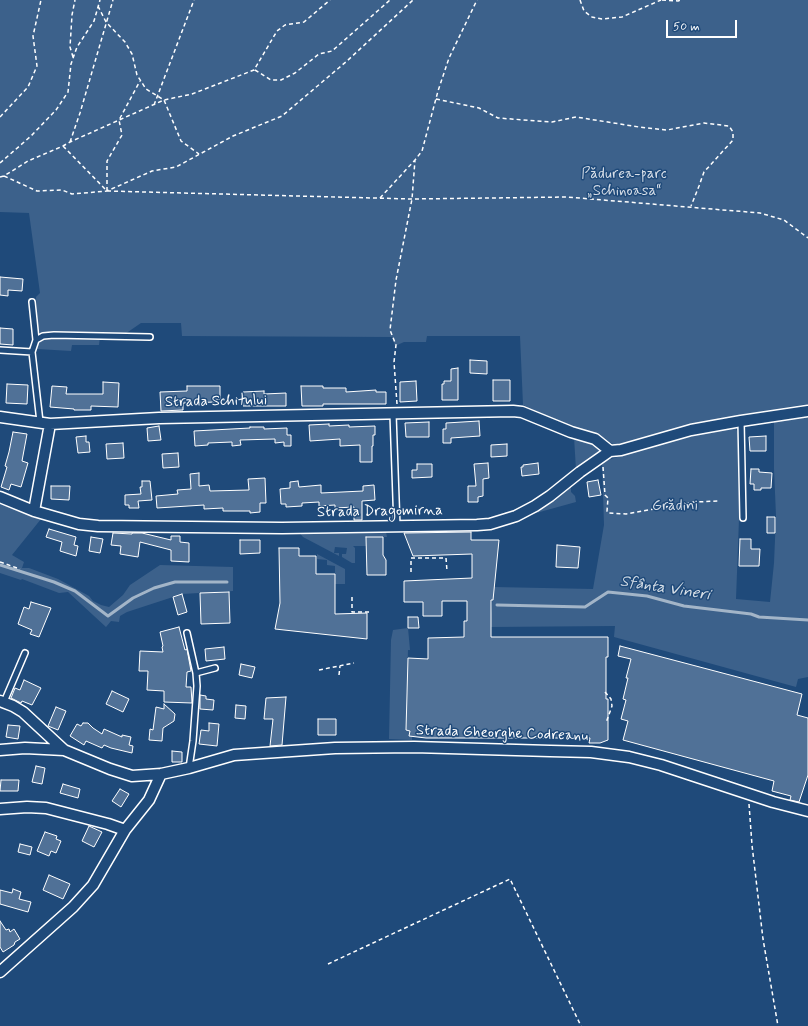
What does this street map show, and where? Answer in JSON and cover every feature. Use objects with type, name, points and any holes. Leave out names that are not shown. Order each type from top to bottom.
[{"type":"street","name":"Strada Schitului","points":[[0,417],[45,423],[159,418],[513,411],[522,412],[571,432],[595,439],[606,454]]},
{"type":"street","name":"Strada Dragomirna","points":[[0,497],[34,512],[79,524],[98,526],[282,528],[477,526],[490,524],[516,516],[550,496],[606,454],[691,430],[808,411]]},
{"type":"street","points":[[34,512],[45,423]]},
{"type":"street","name":"Strada Gheorghe Codreanu","points":[[2,701],[23,712],[64,750],[132,776],[161,774],[189,768],[234,755],[335,748],[414,747],[591,752],[629,757],[661,765],[774,802],[808,811]]},
{"type":"street","points":[[0,750],[25,748],[64,750]]},
{"type":"street","points":[[0,972],[73,908],[93,885],[126,830],[148,800],[161,774]]},
{"type":"street","points":[[0,809],[26,807],[46,808],[126,830]]},
{"type":"lane","points":[[32,302],[36,340],[32,352],[45,423]]},
{"type":"lane","points":[[36,340],[44,336],[54,334],[150,337]]},
{"type":"lane","points":[[0,350],[32,352]]},
{"type":"lane","points":[[395,414],[397,527]]},
{"type":"lane","points":[[741,421],[743,518]]},
{"type":"lane","points":[[187,633],[196,673],[197,686],[193,741],[189,768]]},
{"type":"lane","points":[[2,701],[25,653]]},
{"type":"lane","points":[[196,673],[215,668]]},
{"type":"path","points":[[0,117],[28,87],[37,66],[34,36],[41,0]]},
{"type":"path","points":[[73,58],[70,47],[72,15],[75,0]]},
{"type":"path","points":[[0,163],[31,136],[56,110],[68,92],[73,58],[77,46],[94,21],[100,0]]},
{"type":"path","points":[[70,142],[113,0]]},
{"type":"path","points":[[154,105],[194,0]]},
{"type":"path","points":[[0,177],[28,161],[164,100],[192,94],[254,70],[277,31],[285,25],[304,22],[330,0]]},
{"type":"path","points":[[254,70],[271,80],[281,80],[295,73],[319,54],[332,50],[390,0]]},
{"type":"path","points":[[107,191],[152,171],[176,167],[233,136],[282,116],[347,61],[413,0]]},
{"type":"path","points":[[380,198],[422,151],[449,58],[477,0]]},
{"type":"path","points":[[580,0],[584,11],[592,17],[602,19],[622,17],[662,0],[681,0]]},
{"type":"path","points":[[98,6],[106,22],[125,42],[132,54],[140,81],[146,89],[164,100],[181,141],[199,154]]},
{"type":"path","points":[[107,191],[107,161],[122,135],[119,120],[140,81]]},
{"type":"path","points":[[436,99],[479,108],[498,118],[552,122],[576,117],[667,130],[704,123],[729,126],[733,132],[733,140],[704,172],[690,207]]},
{"type":"path","points":[[63,146],[107,191]]},
{"type":"path","points":[[395,414],[394,362],[396,345],[390,330],[396,280],[412,199],[415,160]]},
{"type":"path","points":[[4,176],[37,191],[62,190],[72,194],[107,191],[412,199],[567,197],[760,212],[784,220],[808,238]]},
{"type":"path","points":[[606,454],[605,495],[608,498],[608,513],[626,514],[694,502],[720,501]]},
{"type":"path","points":[[411,572],[411,558],[446,558],[447,571]]},
{"type":"path","points":[[0,562],[20,569]]},
{"type":"path","points":[[352,597],[352,612],[371,612]]},
{"type":"path","points":[[319,670],[354,663]]},
{"type":"path","points":[[340,666],[340,675]]},
{"type":"path","points":[[605,692],[611,699],[612,706],[606,723]]},
{"type":"path","points":[[749,793],[752,844],[762,923],[778,1026]]},
{"type":"path","points":[[328,964],[510,879],[581,1026]]},
{"type":"green space","name":"Pădurea-parc „Schinoasa“","points":[[0,0],[808,0],[808,404],[744,414],[677,429],[616,446],[602,437],[574,428],[523,405],[520,336],[427,336],[426,342],[404,342],[395,346],[392,337],[182,336],[181,323],[141,323],[125,334],[40,333],[38,328],[36,297],[40,293],[29,213],[0,212]]},
{"type":"green space","points":[[59,337],[100,337],[99,345],[72,345],[71,351],[37,349],[38,344],[44,339]]},
{"type":"green space","name":"Grădini","points":[[808,416],[808,677],[798,679],[796,687],[614,637],[615,626],[491,627],[494,587],[593,589],[604,525],[602,462],[655,445],[735,427],[738,433],[739,519],[736,599],[770,602],[774,563],[776,516],[774,421]]},
{"type":"green space","points":[[574,437],[598,443],[601,448],[599,456],[576,470]]},
{"type":"green space","points":[[580,476],[571,487],[571,492],[575,496],[576,502],[529,515],[527,514]]},
{"type":"green space","points":[[0,501],[41,519],[12,555],[24,562],[22,568],[29,568],[58,579],[89,596],[93,601],[101,605],[109,607],[123,595],[130,585],[160,565],[233,567],[233,591],[182,594],[127,612],[120,616],[119,622],[111,621],[106,627],[68,592],[59,593],[22,579],[21,580],[0,573]]},
{"type":"green space","points":[[299,532],[386,532],[387,537],[367,537],[367,546],[353,546],[355,548],[355,563],[352,563],[342,557],[342,554],[346,554],[347,548],[335,547],[334,553],[339,553],[339,556],[303,537]]},
{"type":"green space","points":[[317,554],[345,569],[345,584],[335,584],[335,566],[327,565],[327,560],[317,559]]},
{"type":"green space","points":[[408,628],[410,650],[408,650],[406,730],[414,731],[410,733],[409,736],[412,736],[412,740],[389,739],[391,640],[393,630]]},
{"type":"building","points":[[0,277],[23,279],[22,291],[8,290],[8,296],[0,295]]},
{"type":"building","points":[[0,328],[13,329],[13,345],[0,344]]},
{"type":"building","points":[[470,360],[487,361],[487,374],[470,373]]},
{"type":"building","points":[[458,368],[458,400],[442,400],[442,384],[444,384],[444,381],[451,381],[451,369]]},
{"type":"building","points":[[493,380],[510,380],[510,401],[493,401]]},
{"type":"building","points":[[416,381],[417,401],[400,402],[400,382]]},
{"type":"building","points":[[103,382],[119,383],[118,407],[91,406],[91,410],[74,410],[50,407],[52,386],[67,387],[66,394],[103,394]]},
{"type":"building","points":[[7,384],[28,385],[27,404],[6,403]]},
{"type":"building","points":[[187,386],[220,386],[220,399],[217,399],[216,402],[183,403],[183,410],[161,411],[160,392],[187,391]]},
{"type":"building","points":[[301,386],[346,388],[346,392],[376,390],[376,392],[386,392],[386,404],[323,404],[323,406],[302,406]]},
{"type":"building","points":[[264,391],[264,394],[286,393],[286,406],[243,406],[243,392]]},
{"type":"building","points":[[479,421],[480,436],[451,438],[451,443],[443,443],[443,429],[446,429],[446,423]]},
{"type":"building","points":[[429,422],[429,437],[406,437],[405,423]]},
{"type":"building","points":[[329,424],[329,426],[349,425],[349,427],[375,426],[375,435],[373,435],[372,446],[372,462],[360,462],[360,445],[340,446],[340,439],[310,441],[309,425]]},
{"type":"building","points":[[159,426],[161,440],[148,441],[147,428]]},
{"type":"building","points":[[264,427],[264,429],[287,428],[287,435],[291,435],[291,446],[284,446],[284,442],[275,443],[275,439],[240,440],[241,445],[232,446],[232,442],[208,443],[208,445],[195,446],[194,431]]},
{"type":"building","points":[[13,432],[27,434],[22,461],[28,463],[21,487],[11,484],[9,490],[1,487],[7,467],[5,466]]},
{"type":"building","points":[[86,436],[86,442],[89,442],[90,452],[78,453],[76,437]]},
{"type":"building","points":[[766,436],[766,451],[750,451],[749,437]]},
{"type":"building","points":[[123,443],[124,458],[107,459],[106,444]]},
{"type":"building","points":[[507,444],[507,456],[491,457],[491,445]]},
{"type":"building","points":[[178,453],[179,467],[163,468],[162,454]]},
{"type":"building","points":[[488,463],[489,478],[483,479],[483,496],[478,497],[478,502],[468,502],[468,486],[476,486],[474,464]]},
{"type":"building","points":[[538,463],[539,474],[522,476],[521,467],[523,467],[523,465]]},
{"type":"building","points":[[417,464],[432,464],[432,477],[412,478],[412,470],[417,470]]},
{"type":"building","points":[[751,469],[759,469],[759,472],[772,473],[771,488],[754,490],[754,484],[750,484]]},
{"type":"building","points":[[199,473],[199,486],[209,485],[210,491],[249,490],[248,479],[265,478],[266,503],[260,503],[260,512],[250,513],[250,511],[223,511],[223,508],[204,509],[204,505],[157,508],[156,496],[178,494],[177,490],[191,489],[190,474]]},
{"type":"building","points":[[598,480],[601,495],[589,497],[587,482]]},
{"type":"building","points":[[142,481],[150,481],[152,500],[138,501],[139,508],[129,508],[129,505],[125,505],[125,495],[141,494],[140,487],[142,487]]},
{"type":"building","points":[[298,481],[299,487],[321,485],[321,493],[363,491],[363,486],[374,485],[375,500],[362,501],[362,520],[354,520],[354,507],[335,508],[335,505],[319,506],[319,502],[302,503],[302,506],[286,507],[286,504],[281,504],[280,489],[290,488],[290,482]]},
{"type":"building","points":[[51,486],[70,486],[69,500],[51,499]]},
{"type":"building","points":[[767,517],[775,517],[775,533],[767,533]]},
{"type":"building","points":[[49,529],[76,537],[74,545],[78,546],[76,556],[60,551],[62,542],[46,537]]},
{"type":"building","points":[[471,532],[471,540],[499,540],[493,600],[491,600],[491,637],[608,637],[608,657],[606,657],[606,699],[608,699],[608,740],[600,743],[589,743],[590,738],[426,738],[409,736],[410,731],[406,730],[408,658],[428,659],[428,638],[464,637],[464,621],[467,621],[467,601],[442,601],[442,616],[423,616],[423,602],[404,602],[404,581],[472,578],[472,554],[413,556],[404,533]]},
{"type":"building","points":[[113,533],[142,533],[171,540],[171,536],[180,536],[180,542],[189,543],[189,562],[171,561],[171,550],[140,542],[138,557],[120,554],[121,546],[111,545]]},
{"type":"building","points":[[91,537],[103,539],[100,553],[89,551]]},
{"type":"building","points":[[366,537],[383,537],[383,555],[386,560],[386,575],[367,575]]},
{"type":"building","points":[[740,539],[751,539],[751,549],[760,549],[759,566],[739,566]]},
{"type":"building","points":[[240,540],[260,540],[260,553],[240,554]]},
{"type":"building","points":[[557,545],[580,547],[578,568],[556,567]]},
{"type":"building","points":[[279,548],[299,548],[299,556],[316,556],[316,574],[335,574],[335,614],[367,613],[367,639],[275,629],[280,603]]},
{"type":"building","points":[[229,592],[230,623],[201,624],[200,593]]},
{"type":"building","points":[[182,594],[187,612],[178,615],[173,597]]},
{"type":"building","points":[[31,602],[51,608],[39,637],[30,634],[32,630],[18,624],[24,607],[29,609]]},
{"type":"building","points":[[408,617],[418,617],[419,628],[408,628]]},
{"type":"building","points":[[179,627],[185,650],[187,649],[191,671],[187,672],[186,687],[191,687],[192,703],[164,702],[164,691],[147,690],[148,671],[139,671],[140,651],[163,652],[160,632]]},
{"type":"building","points":[[620,646],[802,694],[797,715],[808,718],[808,775],[799,802],[790,800],[791,796],[772,791],[774,781],[623,740],[628,721],[621,719],[626,700],[623,699],[628,678],[626,678],[631,659],[618,656]]},
{"type":"building","points":[[224,647],[225,659],[206,661],[205,649]]},
{"type":"building","points":[[241,664],[255,667],[252,678],[239,675]]},
{"type":"building","points":[[24,680],[41,688],[32,705],[22,701],[21,703],[11,698],[15,688],[20,690]]},
{"type":"building","points":[[112,691],[129,699],[123,712],[106,704]]},
{"type":"building","points":[[200,695],[206,696],[206,699],[214,700],[213,710],[200,709]]},
{"type":"building","points":[[286,697],[282,745],[270,746],[273,719],[264,719],[266,698]]},
{"type":"building","points":[[164,704],[175,714],[174,721],[163,728],[162,741],[149,740],[150,729],[153,730],[156,707],[164,709]]},
{"type":"building","points":[[236,705],[246,706],[245,719],[235,718]]},
{"type":"building","points":[[56,707],[66,711],[58,730],[48,726]]},
{"type":"building","points":[[318,719],[336,719],[336,735],[318,735]]},
{"type":"building","points":[[83,723],[88,723],[102,734],[104,729],[122,737],[122,735],[131,737],[129,745],[133,746],[132,753],[104,745],[102,748],[86,741],[84,745],[70,736],[77,724],[81,726]]},
{"type":"building","points":[[209,723],[219,724],[217,746],[199,744],[201,730],[209,731]]},
{"type":"building","points":[[8,725],[20,726],[18,739],[6,737]]},
{"type":"building","points":[[172,751],[182,752],[182,762],[172,762]]},
{"type":"building","points":[[36,766],[45,768],[42,784],[32,782]]},
{"type":"building","points":[[1,780],[19,780],[18,791],[0,791]]},
{"type":"building","points":[[63,784],[80,789],[78,798],[60,793]]},
{"type":"building","points":[[120,789],[129,794],[121,807],[112,801]]},
{"type":"building","points":[[89,826],[102,832],[94,847],[82,841]]},
{"type":"building","points":[[45,832],[57,836],[56,839],[61,841],[56,853],[51,851],[49,856],[37,851]]},
{"type":"building","points":[[20,844],[32,847],[30,855],[18,852]]},
{"type":"building","points":[[49,875],[70,884],[63,899],[43,890]]},
{"type":"building","points":[[13,889],[21,892],[19,899],[31,902],[28,912],[0,904],[0,890],[12,893]]},
{"type":"building","points":[[0,921],[6,930],[9,929],[10,932],[14,929],[20,939],[3,952],[0,947]]},
{"type":"waterway","name":"Sfânta Vineri","points":[[0,565],[54,582],[75,591],[108,616],[133,598],[154,588],[175,582],[227,582]]},
{"type":"waterway","name":"Sfânta Vineri","points":[[497,605],[585,607],[608,592],[647,596],[684,606],[751,614],[759,617],[808,620]]}]
